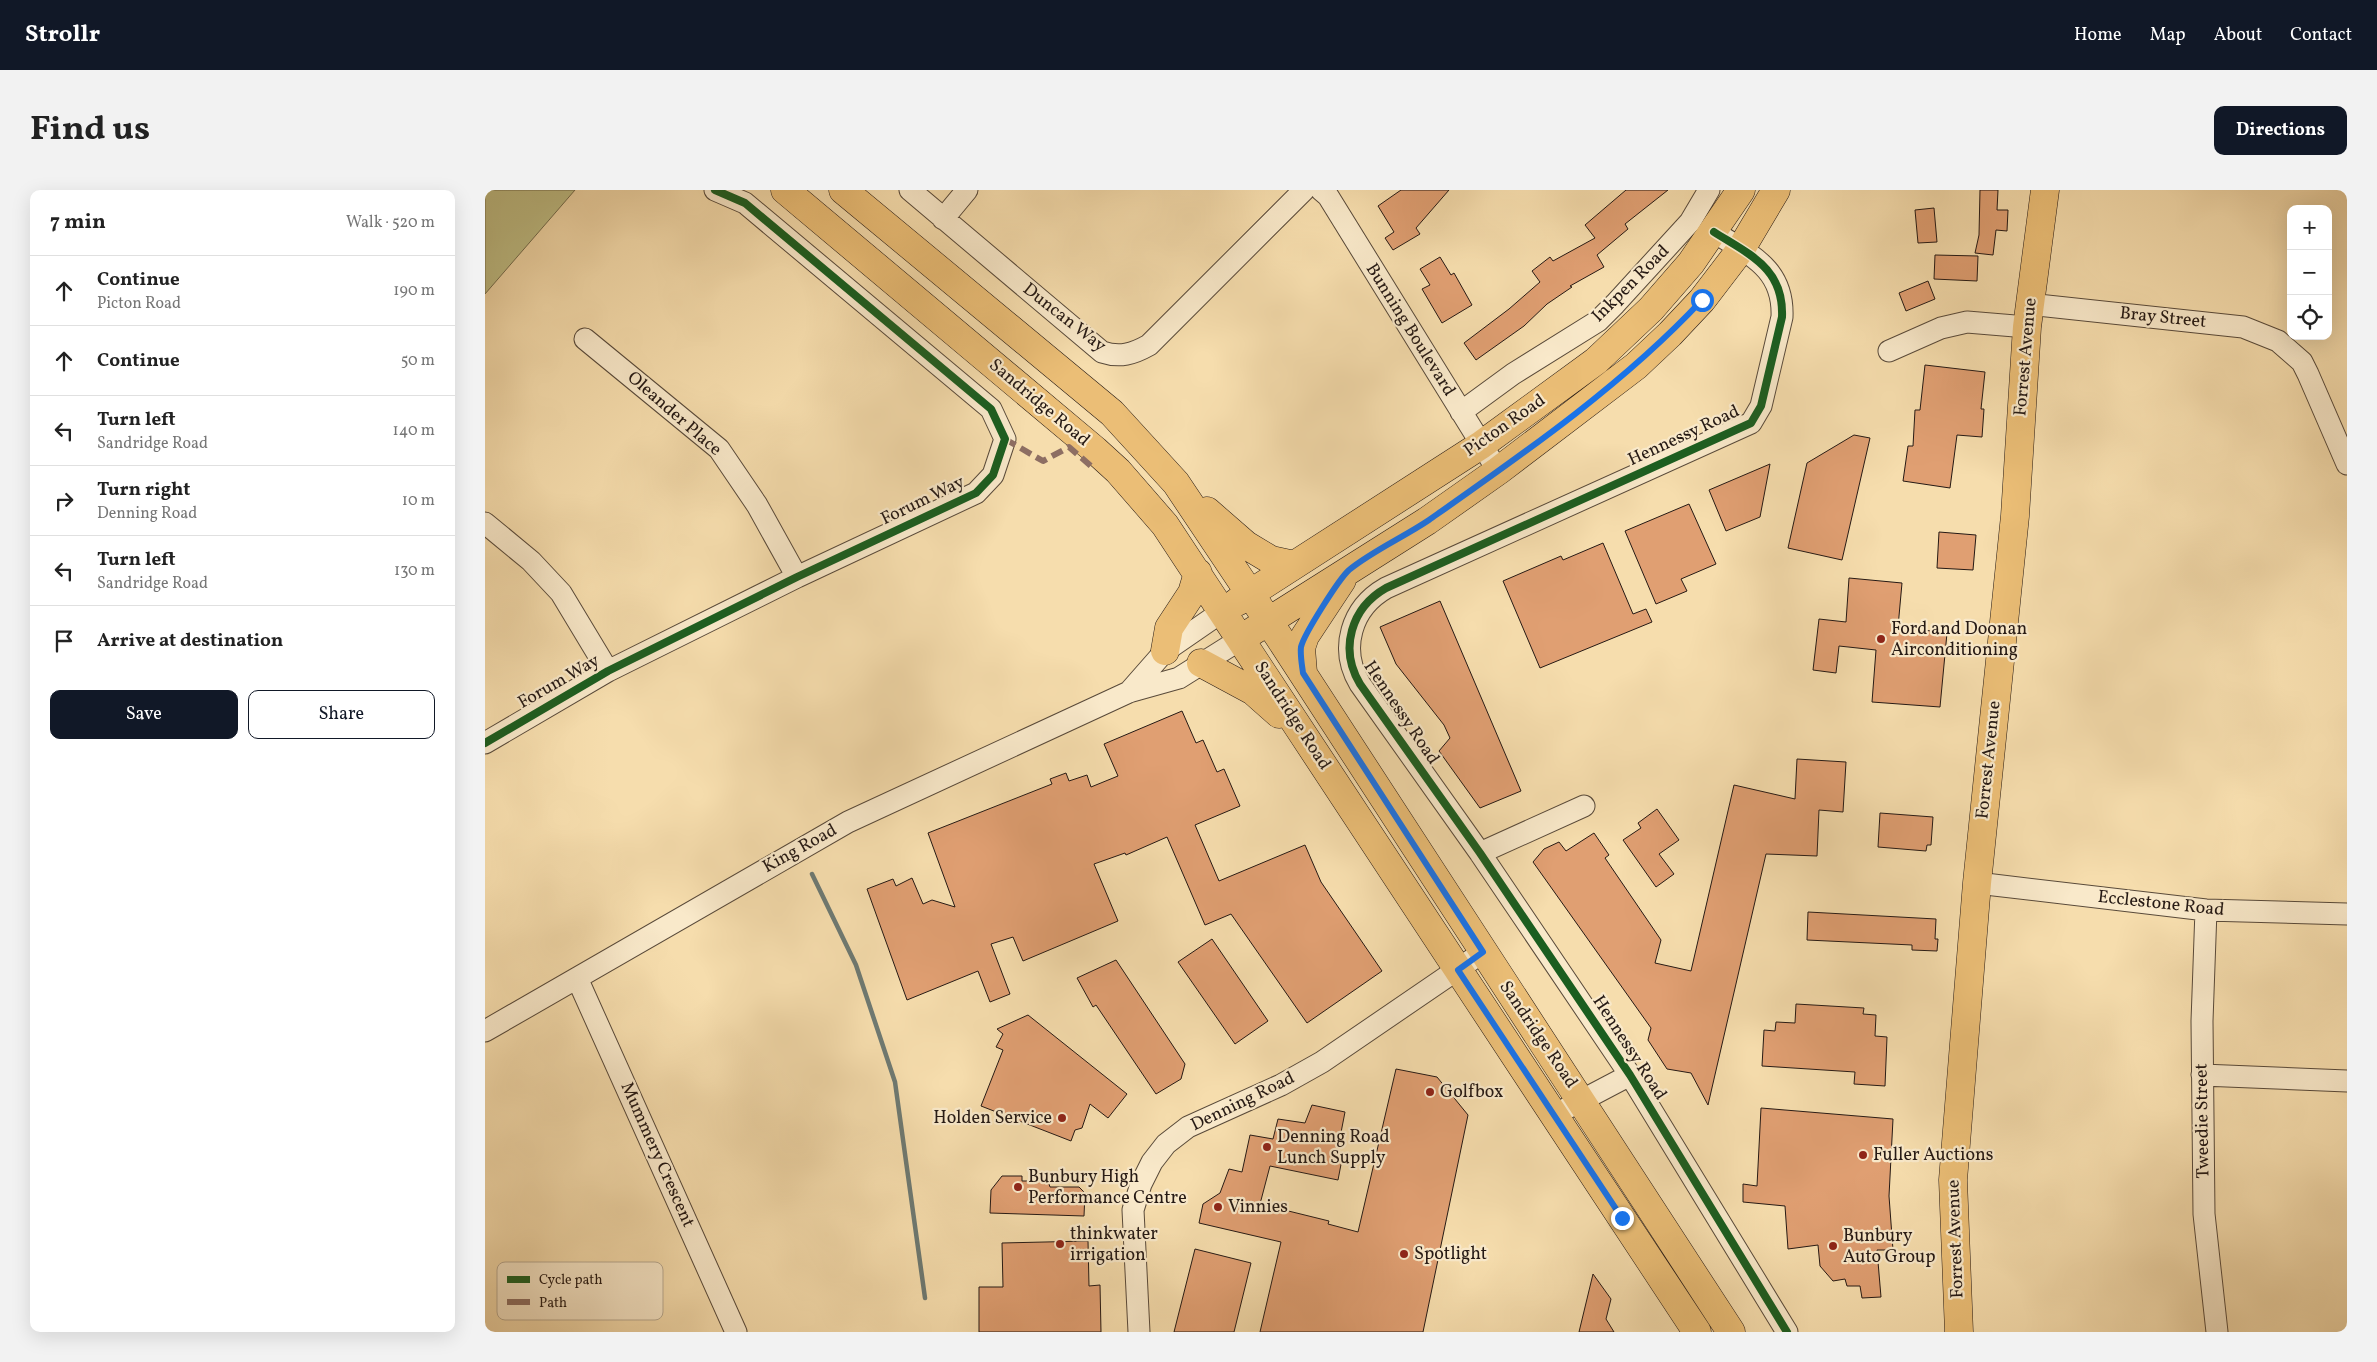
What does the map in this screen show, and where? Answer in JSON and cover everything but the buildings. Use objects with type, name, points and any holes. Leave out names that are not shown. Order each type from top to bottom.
[{"type":"main road","name":"Sandridge Road","points":[[785,190],[1118,471],[1165,525],[1697,1332]]},
{"type":"main road","name":"Sandridge Road","points":[[843,190],[1113,413],[1176,483],[1251,593],[1731,1332]]},
{"type":"main road","name":"Picton Road","points":[[1223,611],[1481,445],[1596,361],[1620,340],[1691,263],[1741,190]]},
{"type":"main road","name":"Picton Road","points":[[1241,638],[1427,521],[1636,366],[1702,300],[1741,250],[1776,190]]},
{"type":"main road","name":"Forrest Avenue","points":[[1959,1332],[1953,1180],[1977,883],[2015,516],[2028,315],[2045,190]]},
{"type":"main road","points":[[1176,483],[1246,545],[1271,560],[1294,565]]},
{"type":"main road","points":[[1303,673],[1301,648],[1305,636],[1348,571]]},
{"type":"main road","points":[[1165,651],[1169,628],[1192,593],[1198,573]]},
{"type":"main road","points":[[1201,664],[1253,691],[1271,708],[1298,725]]},
{"type":"street","name":"Forum Way","points":[[485,743],[607,671],[797,577],[976,493],[993,475],[1005,439],[991,408],[745,203],[715,190]]},
{"type":"street","name":"Duncan Way","points":[[910,190],[1102,352],[1114,356],[1125,355],[1149,345],[1304,190]]},
{"type":"street","points":[[943,219],[967,190]]},
{"type":"street","name":"Inkpen Road","points":[[1461,412],[1513,374],[1598,321],[1690,222],[1709,190]]},
{"type":"street","name":"Bunning Boulevard","points":[[1328,192],[1498,470]]},
{"type":"street","name":"Hennessy Road","points":[[1714,232],[1764,266],[1774,276],[1783,305],[1782,318],[1761,406],[1751,423],[1386,588],[1369,600],[1355,618],[1351,630],[1348,655],[1355,675],[1480,853],[1630,1075],[1787,1332]]},
{"type":"street","name":"Bray Street","points":[[1889,351],[1941,328],[1967,322],[2028,315],[2243,327],[2273,338],[2291,350],[2302,362],[2309,374],[2347,464]]},
{"type":"street","name":"Oleander Place","points":[[585,339],[719,449],[757,505],[797,577]]},
{"type":"street","points":[[485,523],[531,561],[561,593],[607,671]]},
{"type":"street","name":"King Road","points":[[1129,692],[1165,651],[1223,611]]},
{"type":"street","name":"King Road","points":[[485,1030],[849,822],[1129,692],[1179,678],[1241,638]]},
{"type":"street","points":[[1480,853],[1585,806]]},
{"type":"street","name":"Ecclestone Road","points":[[1977,883],[2206,910],[2347,914]]},
{"type":"street","name":"Tweedie Street","points":[[2206,910],[2202,1021],[2204,1214],[2217,1332]]},
{"type":"street","name":"Denning Road","points":[[1139,1332],[1133,1210],[1141,1184],[1151,1162],[1161,1150],[1187,1127],[1281,1085],[1322,1062],[1483,952]]},
{"type":"street","name":"Mummery Crescent","points":[[577,978],[737,1332]]},
{"type":"street","name":"Hennessy Road","points":[[1554,1115],[1581,1099],[1630,1075]]},
{"type":"street","points":[[2202,1075],[2347,1081]]},
{"type":"green space","points":[[485,190],[575,190],[485,294]]},
{"type":"waterway","points":[[812,874],[856,965],[895,1082],[925,1298]]},
{"type":"marked path","points":[[1005,439],[1043,461],[1069,447],[1091,466]]},
{"type":"cycle path","points":[[485,743],[608,671],[797,577],[976,493],[993,475],[1005,439],[991,409],[745,203],[715,190]]},
{"type":"cycle path","points":[[1714,232],[1752,256],[1762,265],[1771,275],[1777,286],[1781,300],[1782,317],[1761,406],[1751,423],[1386,588],[1374,596],[1357,618],[1352,630],[1350,657],[1360,684],[1480,853],[1630,1075],[1787,1332]]},
{"type":"place","name":"Ford and Doonan Airconditioning","points":[[1881,639]]},
{"type":"place","name":"Golfbox","points":[[1430,1092]]},
{"type":"place","name":"Holden Service","points":[[1062,1118]]},
{"type":"place","name":"Denning Road Lunch Supply","points":[[1267,1147]]},
{"type":"place","name":"Fuller Auctions","points":[[1863,1155]]},
{"type":"place","name":"Bunbury High Performance Centre","points":[[1018,1187]]},
{"type":"place","name":"Vinnies","points":[[1218,1207]]},
{"type":"place","name":"thinkwater irrigation","points":[[1060,1244]]},
{"type":"place","name":"Bunbury Auto Group","points":[[1833,1246]]},
{"type":"place","name":"Spotlight","points":[[1404,1254]]},
{"type":"route","points":[[1622,1218],[1458,970],[1483,952],[1303,673],[1301,648],[1311,626],[1348,571],[1427,521],[1636,366],[1702,300]]}]
